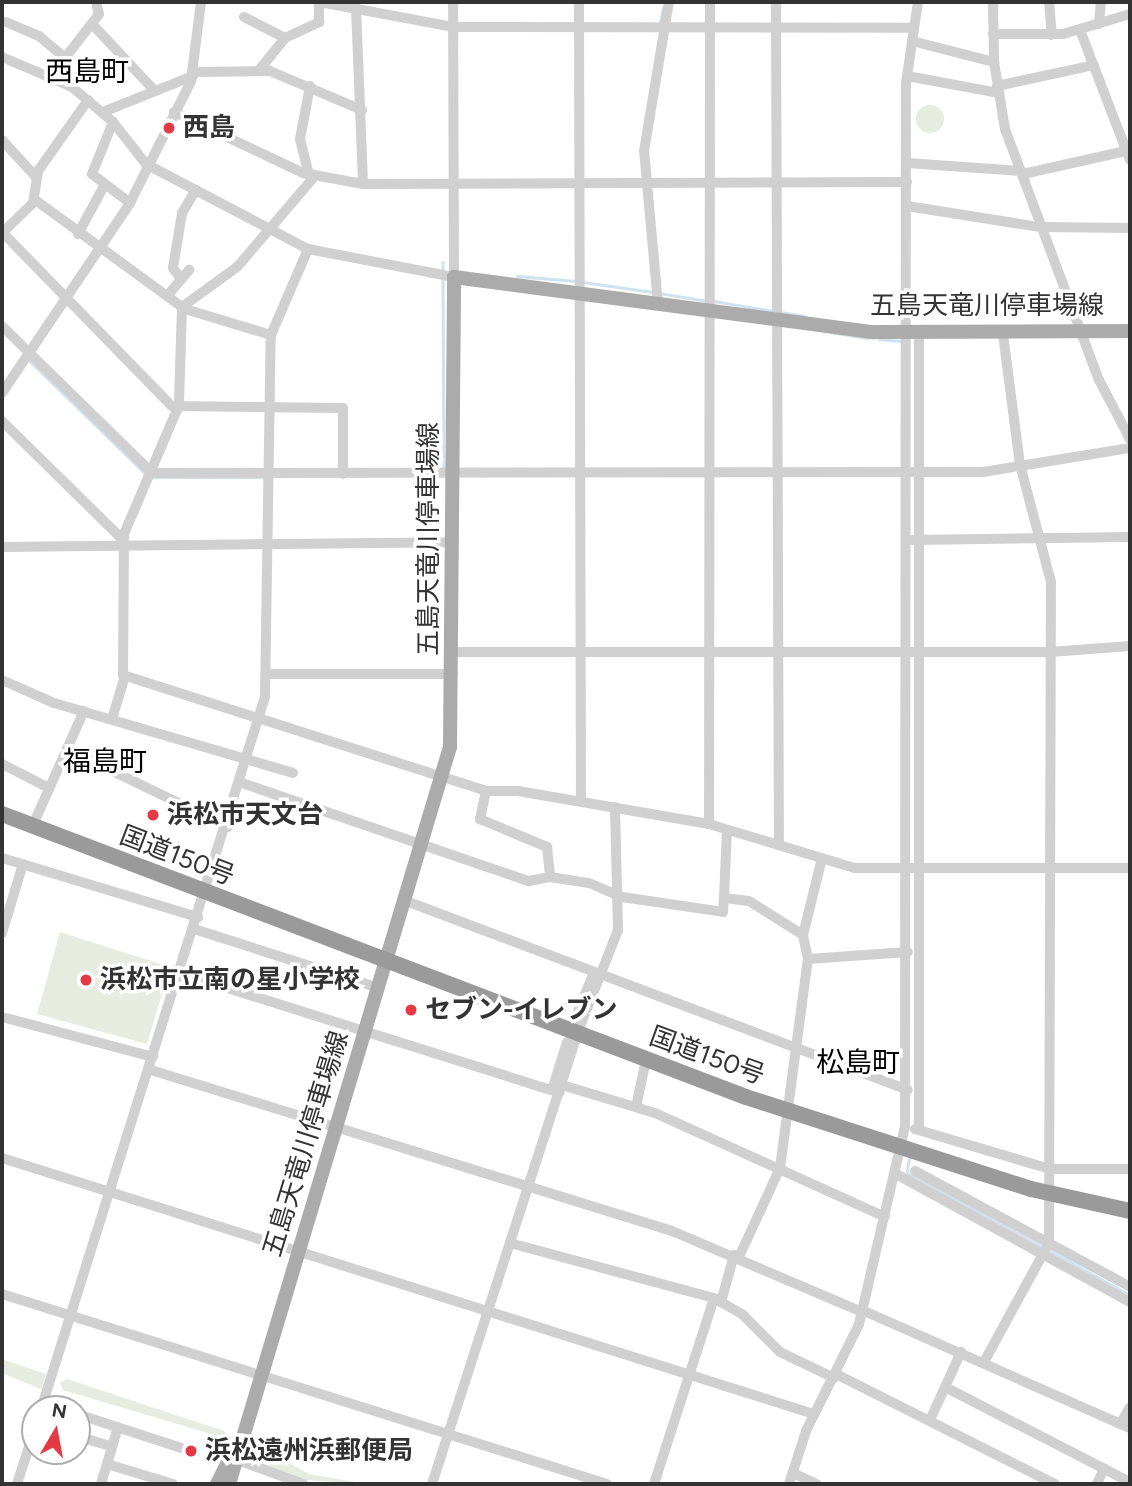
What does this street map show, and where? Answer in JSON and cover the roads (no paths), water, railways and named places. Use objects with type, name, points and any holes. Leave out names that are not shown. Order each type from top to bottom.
[{"type":"highway","name":"国道150号","points":[[2,814],[386,962],[572,1038],[646,1060],[902,1150],[1050,1194],[1130,1211]]},
{"type":"main road","name":"五島天竜川停車場線","points":[[229,1484],[233,1455],[443,778],[454,652],[454,277],[777,320],[914,334],[1130,331]]},
{"type":"main road","name":"五島天竜川停車場線","points":[[217,1484],[233,1455]]},
{"type":"street","points":[[65,58],[92,24],[100,8],[96,2]]},
{"type":"street","points":[[2,393],[130,203],[146,164],[193,74],[201,2]]},
{"type":"street","points":[[260,69],[285,38],[319,22],[320,2],[453,27],[666,25],[914,28]]},
{"type":"street","points":[[2,57],[72,87],[113,122],[146,164],[308,249],[454,277],[453,2]]},
{"type":"street","points":[[579,2],[581,801]]},
{"type":"street","points":[[658,304],[644,182],[652,83],[669,2]]},
{"type":"street","points":[[709,824],[710,2]]},
{"type":"street","points":[[776,2],[779,844]]},
{"type":"street","points":[[918,2],[907,76],[907,206],[914,334],[915,868],[919,1130]]},
{"type":"street","points":[[980,2],[993,3],[994,62],[998,90],[1040,227],[1082,332],[1130,439]]},
{"type":"street","points":[[1049,2],[1052,35]]},
{"type":"street","points":[[1099,23],[1101,2]]},
{"type":"street","points":[[356,8],[362,110],[362,184]]},
{"type":"street","points":[[993,34],[1052,35],[1080,30],[1130,15]]},
{"type":"street","points":[[244,17],[285,38]]},
{"type":"street","points":[[6,22],[39,36],[65,58],[72,87]]},
{"type":"street","points":[[92,24],[152,88]]},
{"type":"street","points":[[907,163],[1023,172],[1129,154],[1080,30]]},
{"type":"street","points":[[912,41],[994,62]]},
{"type":"street","points":[[907,76],[998,90],[1094,65]]},
{"type":"street","points":[[103,112],[152,88],[193,74],[260,69],[310,86],[362,110]]},
{"type":"street","points":[[310,86],[300,139],[312,176]]},
{"type":"street","points":[[88,100],[36,177],[34,199],[2,233],[69,295],[172,406],[344,408],[343,474]]},
{"type":"street","points":[[174,112],[312,176],[362,184],[580,181],[907,182]]},
{"type":"street","points":[[113,122],[92,174],[104,186],[130,203]]},
{"type":"street","points":[[2,140],[36,177]]},
{"type":"street","points":[[182,307],[237,267],[312,176]]},
{"type":"street","points":[[78,234],[104,186]]},
{"type":"street","points":[[168,295],[185,275],[173,268],[182,213],[196,190]]},
{"type":"street","points":[[34,199],[78,234],[102,247],[182,307],[271,335]]},
{"type":"street","points":[[907,206],[1040,227],[1130,228]]},
{"type":"street","points":[[46,1395],[242,783],[258,719],[266,674],[271,335],[308,249]]},
{"type":"street","points":[[112,719],[125,676],[124,541],[179,405],[182,307]]},
{"type":"street","points":[[2,326],[152,473],[454,475],[914,472],[1020,465],[1130,448]]},
{"type":"street","points":[[984,1362],[1049,1243],[1050,1194],[1051,582],[1020,465],[1003,334]]},
{"type":"street","points":[[2,421],[124,541]]},
{"type":"street","points":[[914,540],[1130,537]]},
{"type":"street","points":[[2,547],[124,541],[454,542]]},
{"type":"street","points":[[454,652],[1050,652],[1130,646]]},
{"type":"street","points":[[266,674],[453,674]]},
{"type":"street","points":[[125,676],[486,791],[581,801],[709,824],[855,868],[1130,868]]},
{"type":"street","points":[[2,680],[85,711],[293,773]]},
{"type":"street","points":[[32,827],[85,711]]},
{"type":"street","points":[[67,749],[228,827]]},
{"type":"street","points":[[2,764],[49,788]]},
{"type":"street","points":[[242,783],[425,840],[529,881],[550,877],[723,912],[727,830]]},
{"type":"street","points":[[486,791],[480,819],[547,847],[550,877]]},
{"type":"street","points":[[577,1014],[618,930],[615,807]]},
{"type":"street","points":[[2,858],[198,917]]},
{"type":"street","points":[[654,1484],[689,1375],[718,1300],[736,1256],[780,1168],[790,1112],[808,959],[803,935],[822,858]]},
{"type":"street","points":[[2,933],[23,864]]},
{"type":"street","points":[[789,1484],[814,1414],[835,1376],[862,1311],[902,1150],[908,1090],[908,952],[915,868]]},
{"type":"street","points":[[724,898],[749,901],[803,935]]},
{"type":"street","points":[[406,901],[908,1090]]},
{"type":"street","points":[[194,929],[379,988]]},
{"type":"street","points":[[808,959],[908,952]]},
{"type":"street","points":[[180,973],[558,1089],[636,1107],[780,1168],[885,1217]]},
{"type":"street","points":[[432,1484],[529,1189],[572,1038],[597,974]]},
{"type":"street","points":[[2,1017],[153,1058]]},
{"type":"street","points":[[636,1107],[646,1060]]},
{"type":"street","points":[[151,1070],[736,1256],[1126,1426],[1130,1407]]},
{"type":"street","points":[[905,1126],[1050,1169],[1130,1169]]},
{"type":"street","points":[[2,1158],[814,1414]]},
{"type":"street","points":[[915,1171],[1130,1287]]},
{"type":"street","points":[[896,1174],[1130,1302]]},
{"type":"street","points":[[936,1196],[942,1185]]},
{"type":"street","points":[[510,1243],[718,1300],[780,1352],[930,1420],[1055,1484]]},
{"type":"street","points":[[2,1294],[607,1484]]},
{"type":"street","points":[[930,1420],[961,1352]]},
{"type":"street","points":[[945,1387],[1130,1482]]},
{"type":"street","points":[[91,1418],[181,1448]]},
{"type":"street","points":[[101,1484],[118,1427]]},
{"type":"street","points":[[91,1440],[112,1447]]},
{"type":"street","points":[[233,1455],[303,1484]]},
{"type":"street","points":[[107,1464],[173,1484]]},
{"type":"street","points":[[17,1484],[23,1465]]},
{"type":"street","points":[[1097,1484],[1104,1468]]},
{"type":"street","points":[[793,1473],[817,1484]]},
{"type":"waterway","points":[[660,22],[663,8]]},
{"type":"waterway","points":[[443,262],[443,272]]},
{"type":"waterway","points":[[517,276],[576,281]]},
{"type":"waterway","points":[[443,279],[444,468]]},
{"type":"waterway","points":[[583,282],[652,292]]},
{"type":"waterway","points":[[659,293],[708,301]]},
{"type":"waterway","points":[[714,301],[773,311]]},
{"type":"waterway","points":[[780,312],[804,316]]},
{"type":"waterway","points":[[830,332],[869,338]]},
{"type":"waterway","points":[[879,339],[904,341]]},
{"type":"waterway","points":[[29,360],[147,475]]},
{"type":"waterway","points":[[153,478],[265,478]]},
{"type":"waterway","points":[[910,1156],[907,1173],[1043,1247]]},
{"type":"waterway","points":[[1049,1250],[1130,1295]]},
{"type":"place","name":"西島","points":[[169,128]]},
{"type":"place","name":"浜松市天文台","points":[[153,815]]},
{"type":"place","name":"浜松市立南の星小学校","points":[[86,980]]},
{"type":"place","name":"セブン-イレブン","points":[[411,1010]]},
{"type":"place","name":"浜松遠州浜郵便局","points":[[191,1451]]},
{"type":"district","name":"西島町","points":[[87,71]]},
{"type":"district","name":"福島町","points":[[105,761]]},
{"type":"district","name":"松島町","points":[[858,1062]]}]
